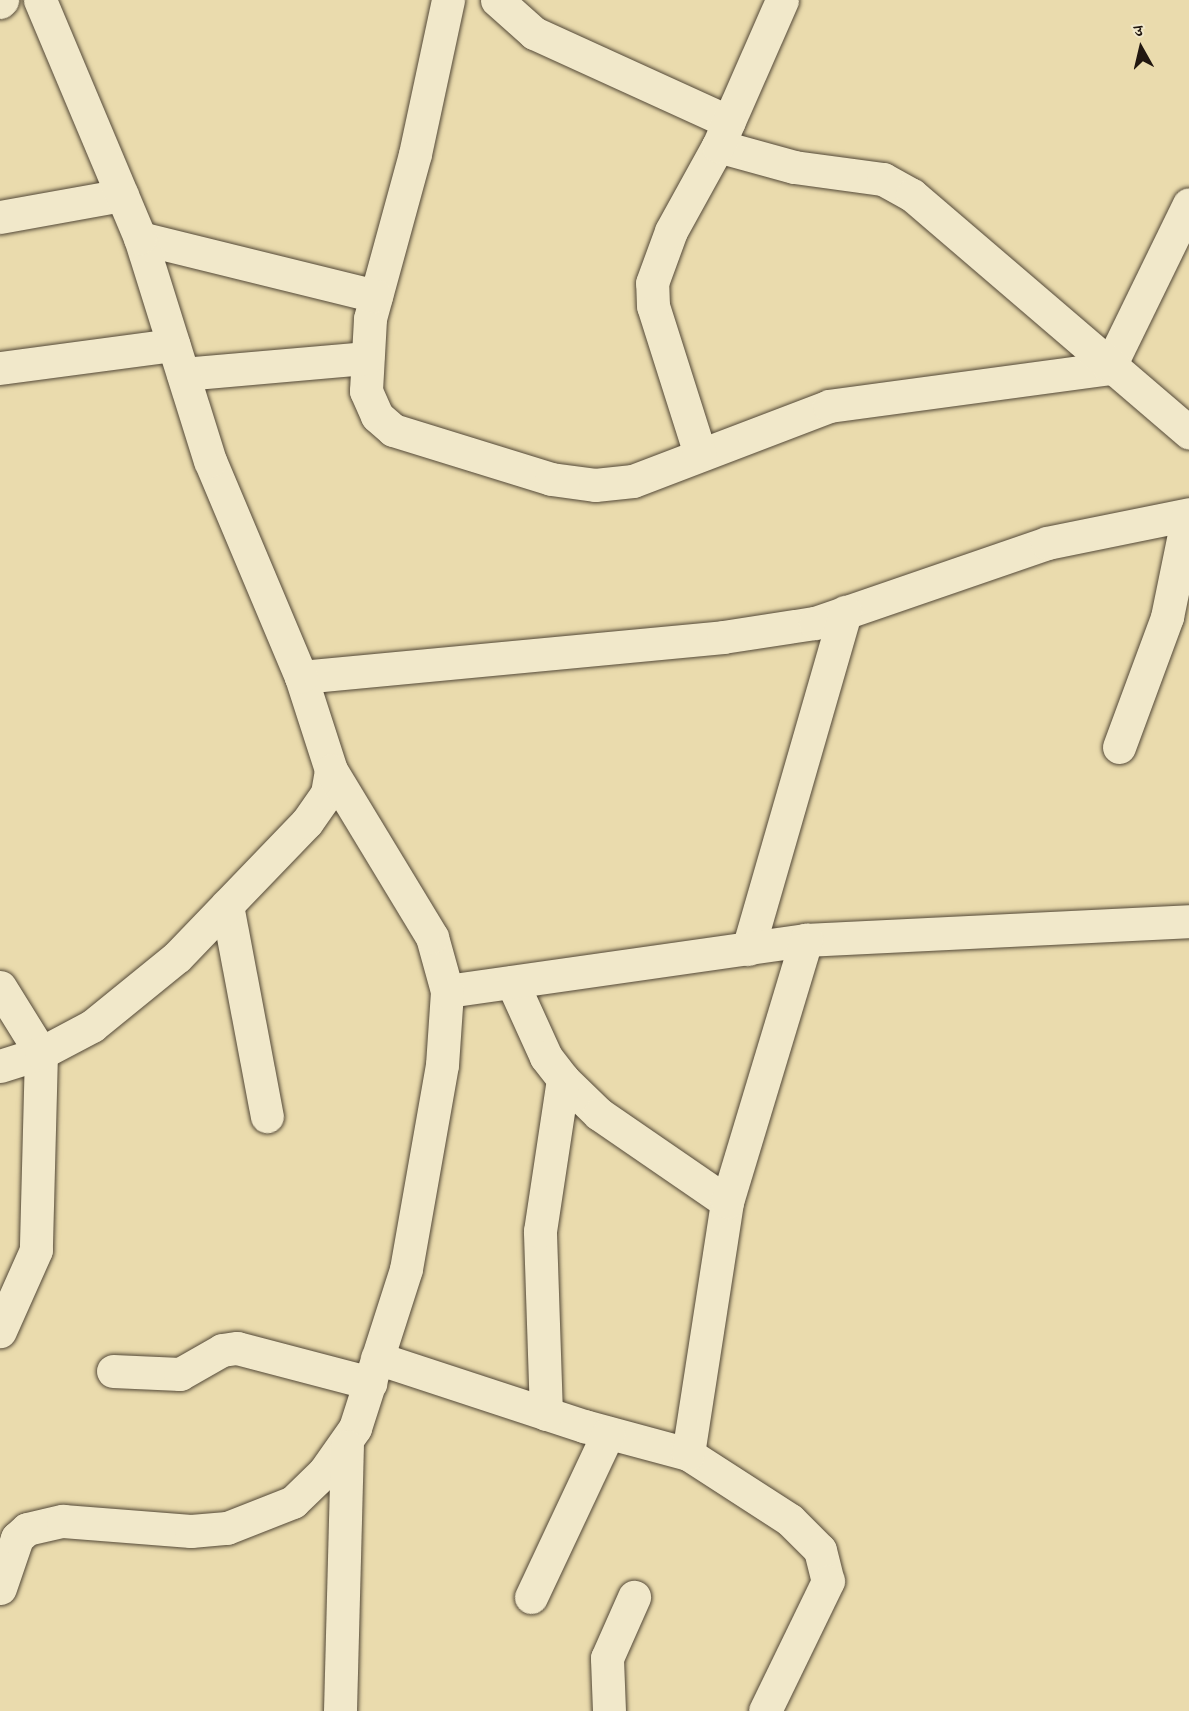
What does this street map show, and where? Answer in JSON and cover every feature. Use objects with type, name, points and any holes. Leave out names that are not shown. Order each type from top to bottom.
[{"type":"street","points":[[40,0],[140,238],[210,461],[301,677],[331,770],[432,937],[447,991],[442,1065],[406,1269],[374,1370],[346,1446],[340,1711]]},
{"type":"street","points":[[448,0],[415,154],[376,296],[367,358],[366,391],[377,416],[393,430],[551,479],[595,485],[633,481],[829,406],[1109,368]]},
{"type":"street","points":[[497,0],[534,33],[723,134],[794,166],[883,179],[912,195],[1109,368],[1189,432]]},
{"type":"street","points":[[700,454],[653,306],[652,283],[671,231],[723,134],[782,0]]},
{"type":"street","points":[[0,217],[122,195]]},
{"type":"street","points":[[1109,368],[1189,204]]},
{"type":"street","points":[[140,238],[376,296]]},
{"type":"street","points":[[0,368],[178,360],[367,358]]},
{"type":"street","points":[[301,677],[723,637],[815,623],[1047,543],[1188,515],[1167,617],[1119,747]]},
{"type":"street","points":[[748,949],[845,612]]},
{"type":"street","points":[[0,1066],[41,1053],[100,1019],[177,957],[307,822],[327,793],[331,770]]},
{"type":"street","points":[[227,905],[267,1116]]},
{"type":"street","points":[[447,991],[806,940],[1189,921]]},
{"type":"street","points":[[688,1454],[727,1202],[806,940]]},
{"type":"street","points":[[512,982],[546,1057],[563,1080],[599,1114],[727,1202]]},
{"type":"street","points":[[0,987],[41,1053],[36,1250],[0,1331]]},
{"type":"street","points":[[546,1414],[540,1231],[563,1080]]},
{"type":"street","points":[[113,1371],[180,1374],[222,1350],[237,1348],[374,1370],[546,1414],[688,1454],[790,1520],[829,1568],[828,1581],[765,1711]]},
{"type":"street","points":[[531,1596],[608,1433]]},
{"type":"street","points":[[0,1588],[17,1538],[42,1522],[191,1531],[227,1528],[292,1502],[346,1446]]},
{"type":"street","points":[[609,1711],[607,1658],[634,1597]]}]
